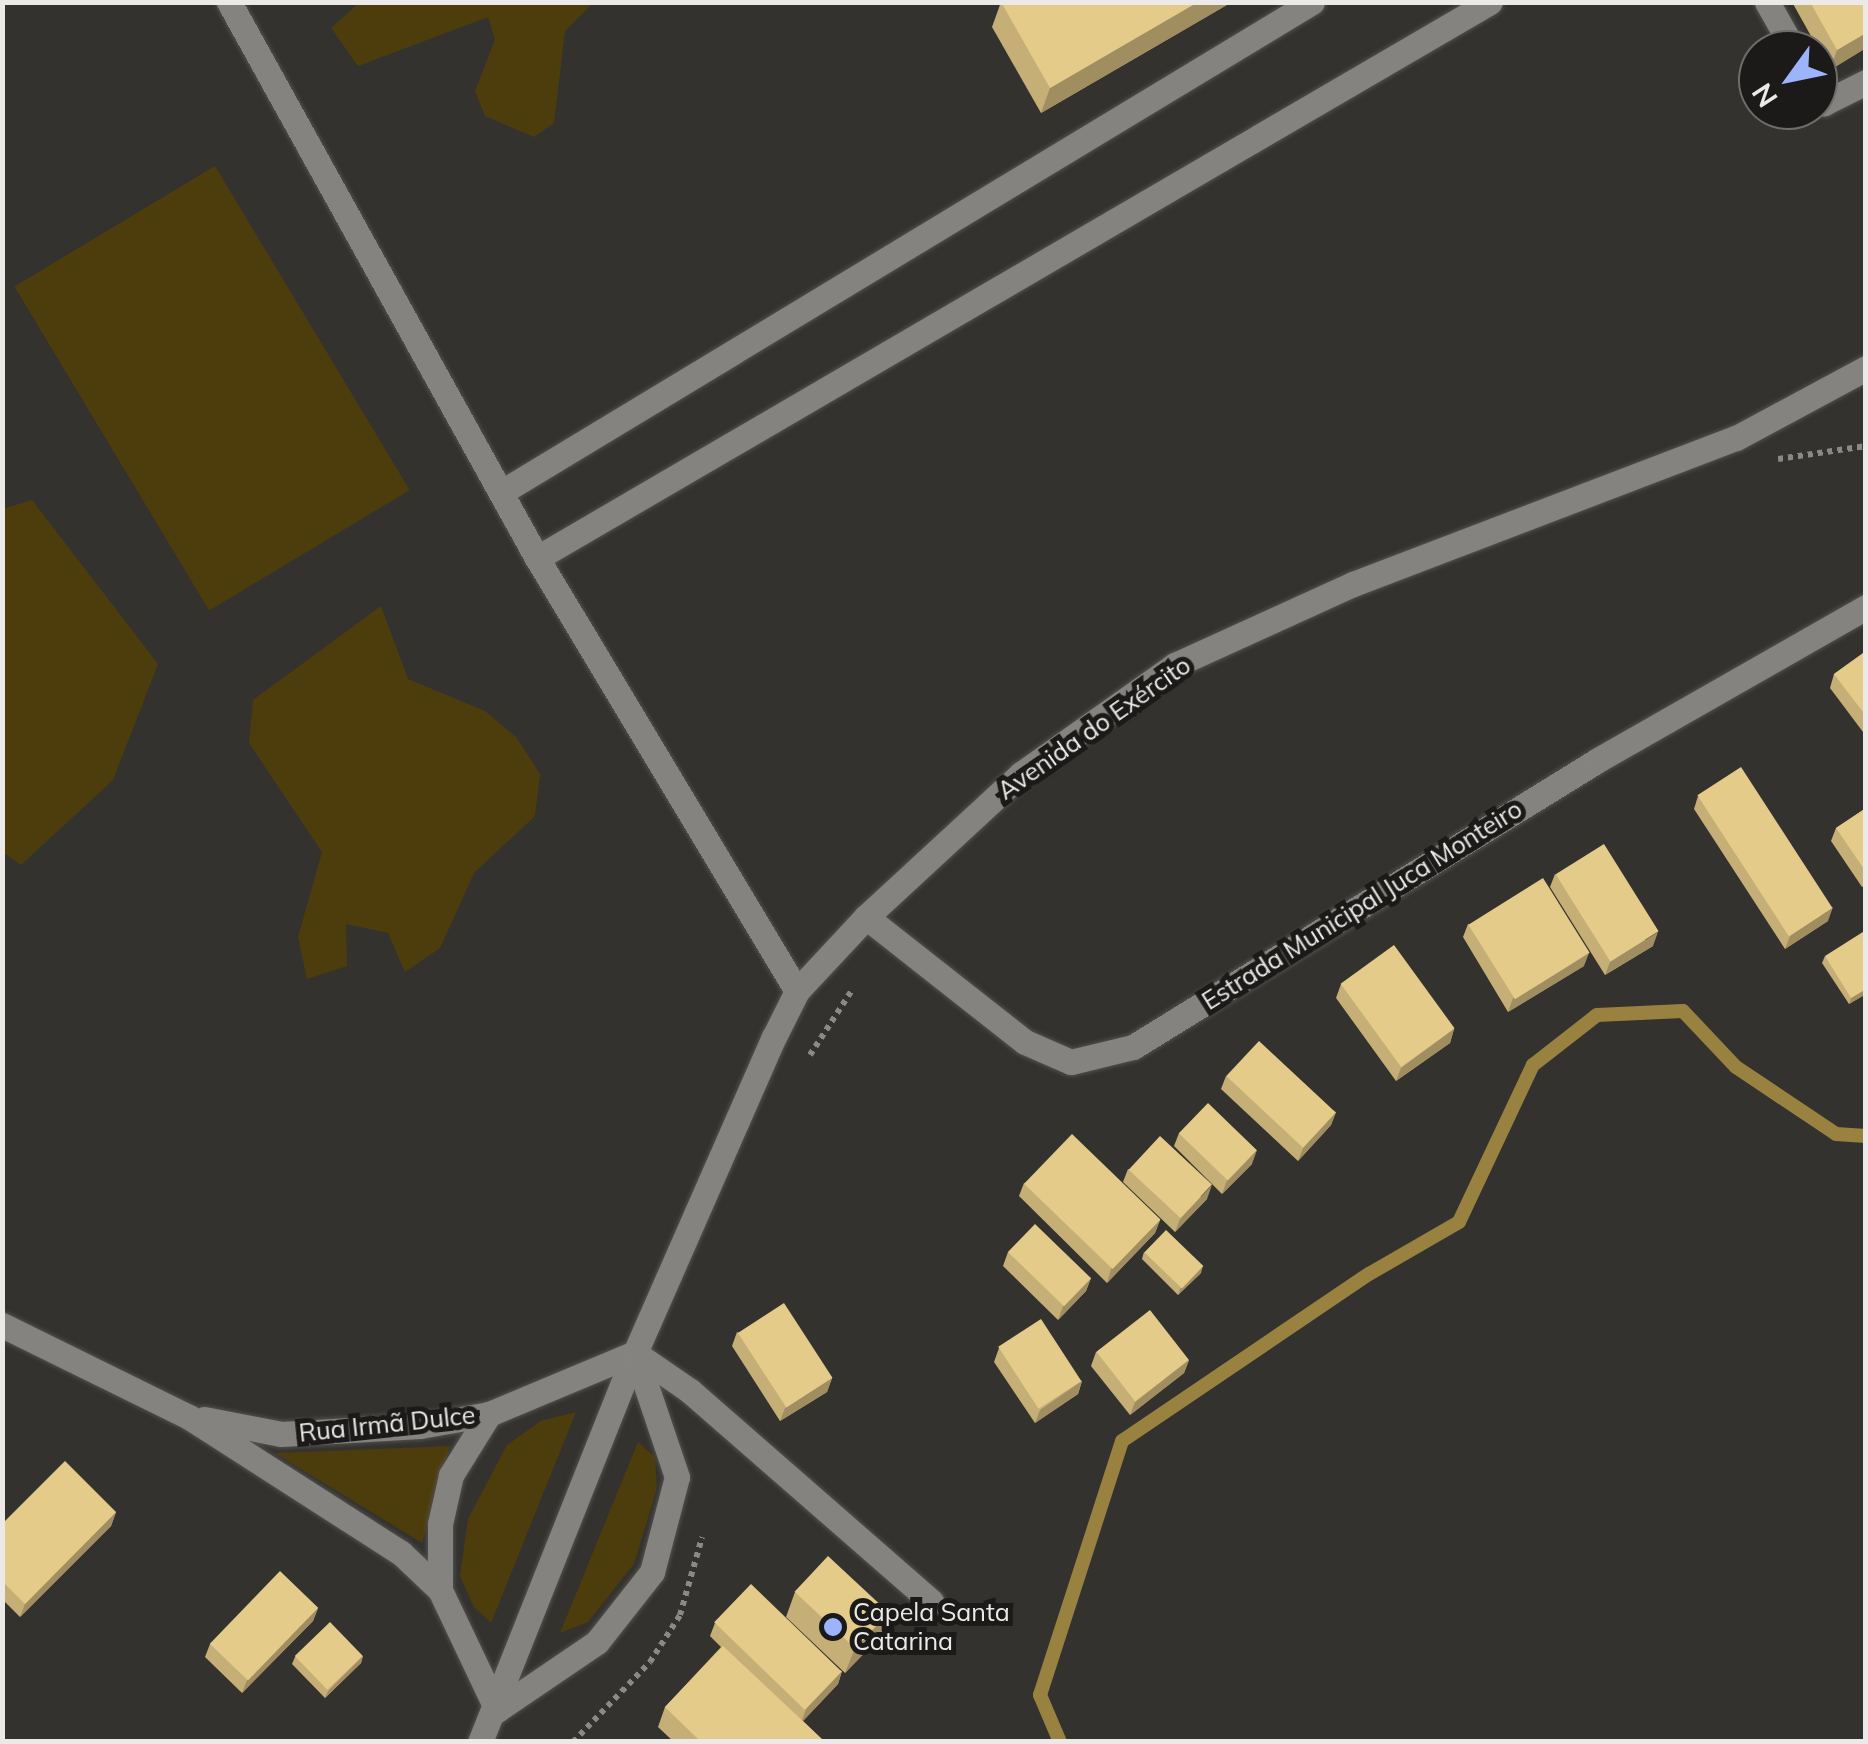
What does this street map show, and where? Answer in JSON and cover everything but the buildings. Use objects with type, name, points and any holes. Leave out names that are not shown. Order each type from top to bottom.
[{"type":"street","points":[[229,2],[505,490],[538,558],[798,991]]},
{"type":"street","points":[[505,490],[1312,2]]},
{"type":"street","points":[[538,558],[1490,2]]},
{"type":"street","points":[[1768,2],[1783,30]]},
{"type":"street","points":[[1838,96],[1866,82]]},
{"type":"street","name":"Avenida do Exército","points":[[480,1742],[497,1710],[635,1353],[798,991],[866,917],[1021,774],[1175,665],[1352,584],[1736,438],[1866,368]]},
{"type":"street","name":"Estrada Municipal Juca Monteiro","points":[[866,917],[890,932],[950,988],[1025,1042],[1072,1062],[1133,1047],[1598,760],[1866,607]]},
{"type":"street","name":"Rua Irmã Dulce","points":[[2,1325],[190,1416],[401,1553],[440,1590],[497,1710]]},
{"type":"street","points":[[635,1353],[690,1391],[930,1601]]},
{"type":"street","points":[[497,1710],[597,1642],[652,1572],[676,1477],[635,1353]]},
{"type":"street","name":"Rua Irmã Dulce","points":[[190,1416],[280,1434],[420,1426],[488,1414],[635,1353]]},
{"type":"street","points":[[440,1590],[440,1524],[451,1475],[488,1414]]},
{"type":"path","points":[[1764,460],[1866,446]]},
{"type":"path","points":[[802,1066],[890,932]]},
{"type":"path","points":[[572,1742],[650,1662],[680,1615],[701,1556],[703,1528]]},
{"type":"shaded area","points":[[359,2],[593,3],[565,31],[554,123],[534,137],[485,116],[475,91],[495,40],[488,17],[358,66],[331,28]]},
{"type":"shaded area","points":[[215,166],[410,490],[209,611],[14,287]]},
{"type":"shaded area","points":[[32,500],[158,664],[113,780],[21,865],[3,852],[2,509]]},
{"type":"shaded area","points":[[381,606],[408,679],[485,711],[516,737],[540,774],[535,816],[474,873],[440,948],[405,972],[388,933],[346,924],[347,966],[307,979],[298,937],[322,852],[249,743],[253,700]]},
{"type":"shaded area","points":[[576,1412],[491,1623],[474,1607],[460,1576],[468,1519],[507,1445],[541,1421]]},
{"type":"shaded area","points":[[638,1442],[655,1457],[657,1488],[634,1564],[588,1622],[560,1633]]},
{"type":"shaded area","points":[[450,1446],[422,1543],[275,1453]]},
{"type":"waterway","points":[[1060,1742],[1040,1695],[1122,1441],[1369,1274],[1459,1222],[1533,1065],[1597,1015],[1683,1011],[1736,1067],[1836,1134],[1866,1136]]},
{"type":"place","name":"Capela Santa Catarina","points":[[833,1627]]}]
